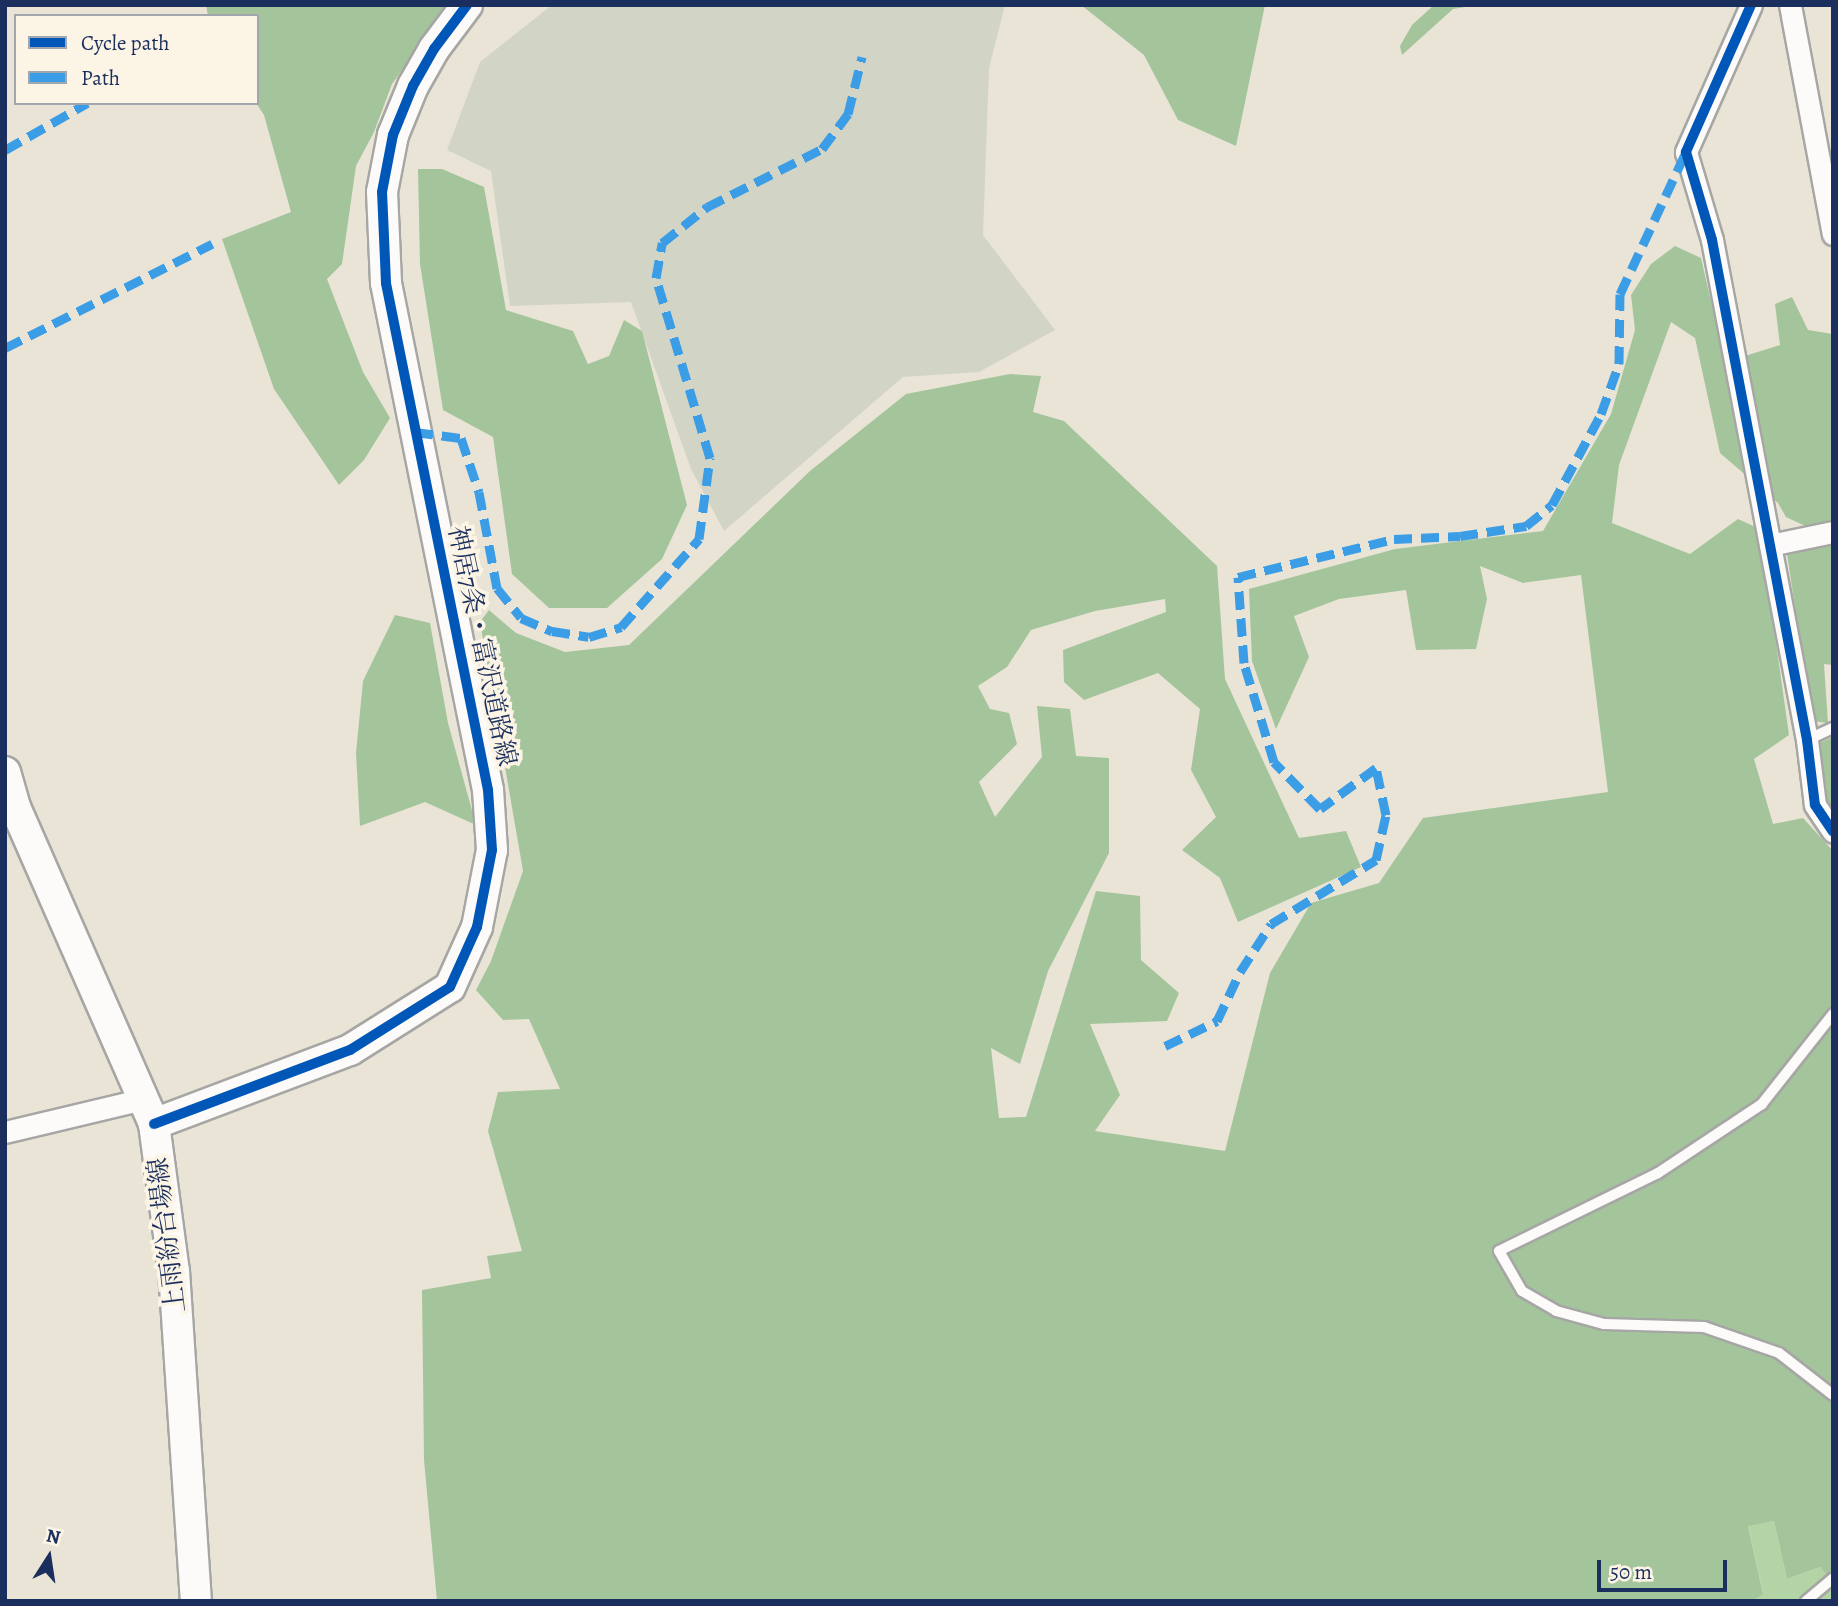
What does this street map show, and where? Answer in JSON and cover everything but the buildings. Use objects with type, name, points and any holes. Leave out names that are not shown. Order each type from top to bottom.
[{"type":"street","name":"神居7条・富沢道路線","points":[[148,1112],[350,1050],[450,987],[477,927],[492,850],[488,790],[386,283],[382,192],[393,135],[413,86],[434,49],[467,5]]},
{"type":"street","points":[[1751,5],[1686,152],[1712,240],[1807,740],[1815,806],[1833,832]]},
{"type":"street","points":[[1790,5],[1833,234]]},
{"type":"street","points":[[1770,545],[1833,532]]},
{"type":"street","name":"上雨紛台場線","points":[[5,772],[15,807],[148,1112],[174,1271],[197,1601]]},
{"type":"street","points":[[5,1132],[148,1112]]},
{"type":"lane","points":[[1807,740],[1833,728]]},
{"type":"lane","points":[[1833,1014],[1762,1104],[1658,1173],[1499,1251],[1522,1291],[1556,1311],[1604,1324],[1704,1327],[1779,1353],[1833,1395]]},
{"type":"lane","points":[[1806,1601],[1833,1578]]},
{"type":"shaded area","points":[[552,5],[1005,5],[989,68],[983,235],[1055,330],[979,372],[903,377],[724,531],[691,469],[631,302],[510,306],[491,171],[447,150],[480,62]]},
{"type":"green space","points":[[206,5],[448,5],[392,84],[374,132],[356,166],[342,264],[327,279],[363,372],[390,418],[364,460],[339,485],[274,389],[222,239],[291,212],[264,115],[257,105],[259,14],[208,14]]},
{"type":"green space","points":[[1081,5],[1265,5],[1236,146],[1178,120],[1144,55]]},
{"type":"green space","points":[[1434,5],[1477,5],[1453,9],[1402,55],[1400,46],[1412,25]]},
{"type":"green space","points":[[418,169],[442,169],[484,187],[506,310],[573,331],[588,364],[609,356],[624,320],[642,331],[687,505],[662,559],[607,608],[549,608],[512,574],[493,437],[443,410],[420,264]]},
{"type":"green space","points":[[1675,246],[1701,258],[1731,389],[1752,389],[1745,356],[1780,345],[1775,304],[1792,297],[1808,330],[1833,334],[1833,539],[1786,517],[1778,503],[1720,453],[1695,338],[1671,322],[1619,465],[1612,523],[1690,554],[1738,519],[1760,529],[1789,735],[1754,759],[1773,824],[1803,818],[1833,851],[1833,1582],[1820,1567],[1787,1579],[1774,1521],[1748,1526],[1763,1594],[1752,1601],[437,1601],[424,1460],[422,1290],[491,1278],[487,1256],[522,1251],[488,1131],[498,1092],[560,1089],[529,1019],[503,1020],[476,990],[491,961],[523,871],[480,622],[489,610],[516,633],[565,652],[629,645],[810,471],[906,394],[1010,374],[1041,376],[1033,412],[1064,421],[1217,566],[1225,679],[1299,838],[1346,831],[1361,867],[1238,922],[1220,878],[1182,850],[1216,817],[1191,770],[1200,709],[1158,673],[1084,700],[1064,682],[1063,650],[1166,612],[1165,599],[1095,611],[1031,630],[1007,667],[978,686],[990,709],[1009,713],[1017,744],[979,782],[995,817],[1042,757],[1037,706],[1070,709],[1076,756],[1109,758],[1109,853],[1048,971],[1020,1064],[991,1048],[999,1118],[1026,1117],[1096,891],[1140,896],[1141,960],[1179,993],[1167,1021],[1090,1024],[1120,1095],[1095,1131],[1225,1151],[1270,973],[1311,903],[1379,883],[1423,818],[1608,792],[1581,575],[1523,583],[1480,566],[1487,599],[1476,649],[1416,650],[1406,590],[1339,599],[1294,616],[1309,657],[1276,729],[1252,661],[1249,589],[1395,549],[1543,531],[1611,414],[1635,330],[1631,295],[1651,264]]},
{"type":"green space","points":[[1833,543],[1833,665],[1824,664],[1828,723],[1812,721],[1787,554]]},
{"type":"green space","points":[[395,615],[430,623],[448,723],[476,825],[425,802],[360,826],[356,753],[363,681]]},
{"type":"green space","points":[[1833,737],[1833,811],[1825,803],[1817,744]]},
{"type":"green space","points":[[1774,1521],[1787,1579],[1820,1567],[1833,1582],[1833,1601],[1752,1601],[1763,1593],[1748,1525]]},
{"type":"marked path","points":[[415,432],[461,438],[479,492],[497,588],[521,618],[552,631],[589,637],[621,627],[699,539],[710,458],[656,278],[662,243],[707,207],[822,149],[848,114],[862,57]]},
{"type":"marked path","points":[[5,150],[84,105]]},
{"type":"marked path","points":[[1165,1046],[1217,1021],[1240,972],[1271,924],[1376,860],[1386,815],[1376,768],[1320,809],[1274,762],[1244,663],[1238,577],[1394,539],[1460,536],[1526,526],[1552,505],[1601,414],[1619,364],[1620,294],[1686,152]]},
{"type":"marked path","points":[[5,348],[212,244]]},
{"type":"cycle path","points":[[154,1124],[350,1050],[450,987],[477,927],[492,850],[488,790],[386,283],[382,192],[393,135],[413,86],[434,49],[467,5]]},
{"type":"cycle path","points":[[1751,5],[1686,152],[1712,240],[1807,740],[1815,805],[1833,832]]}]
